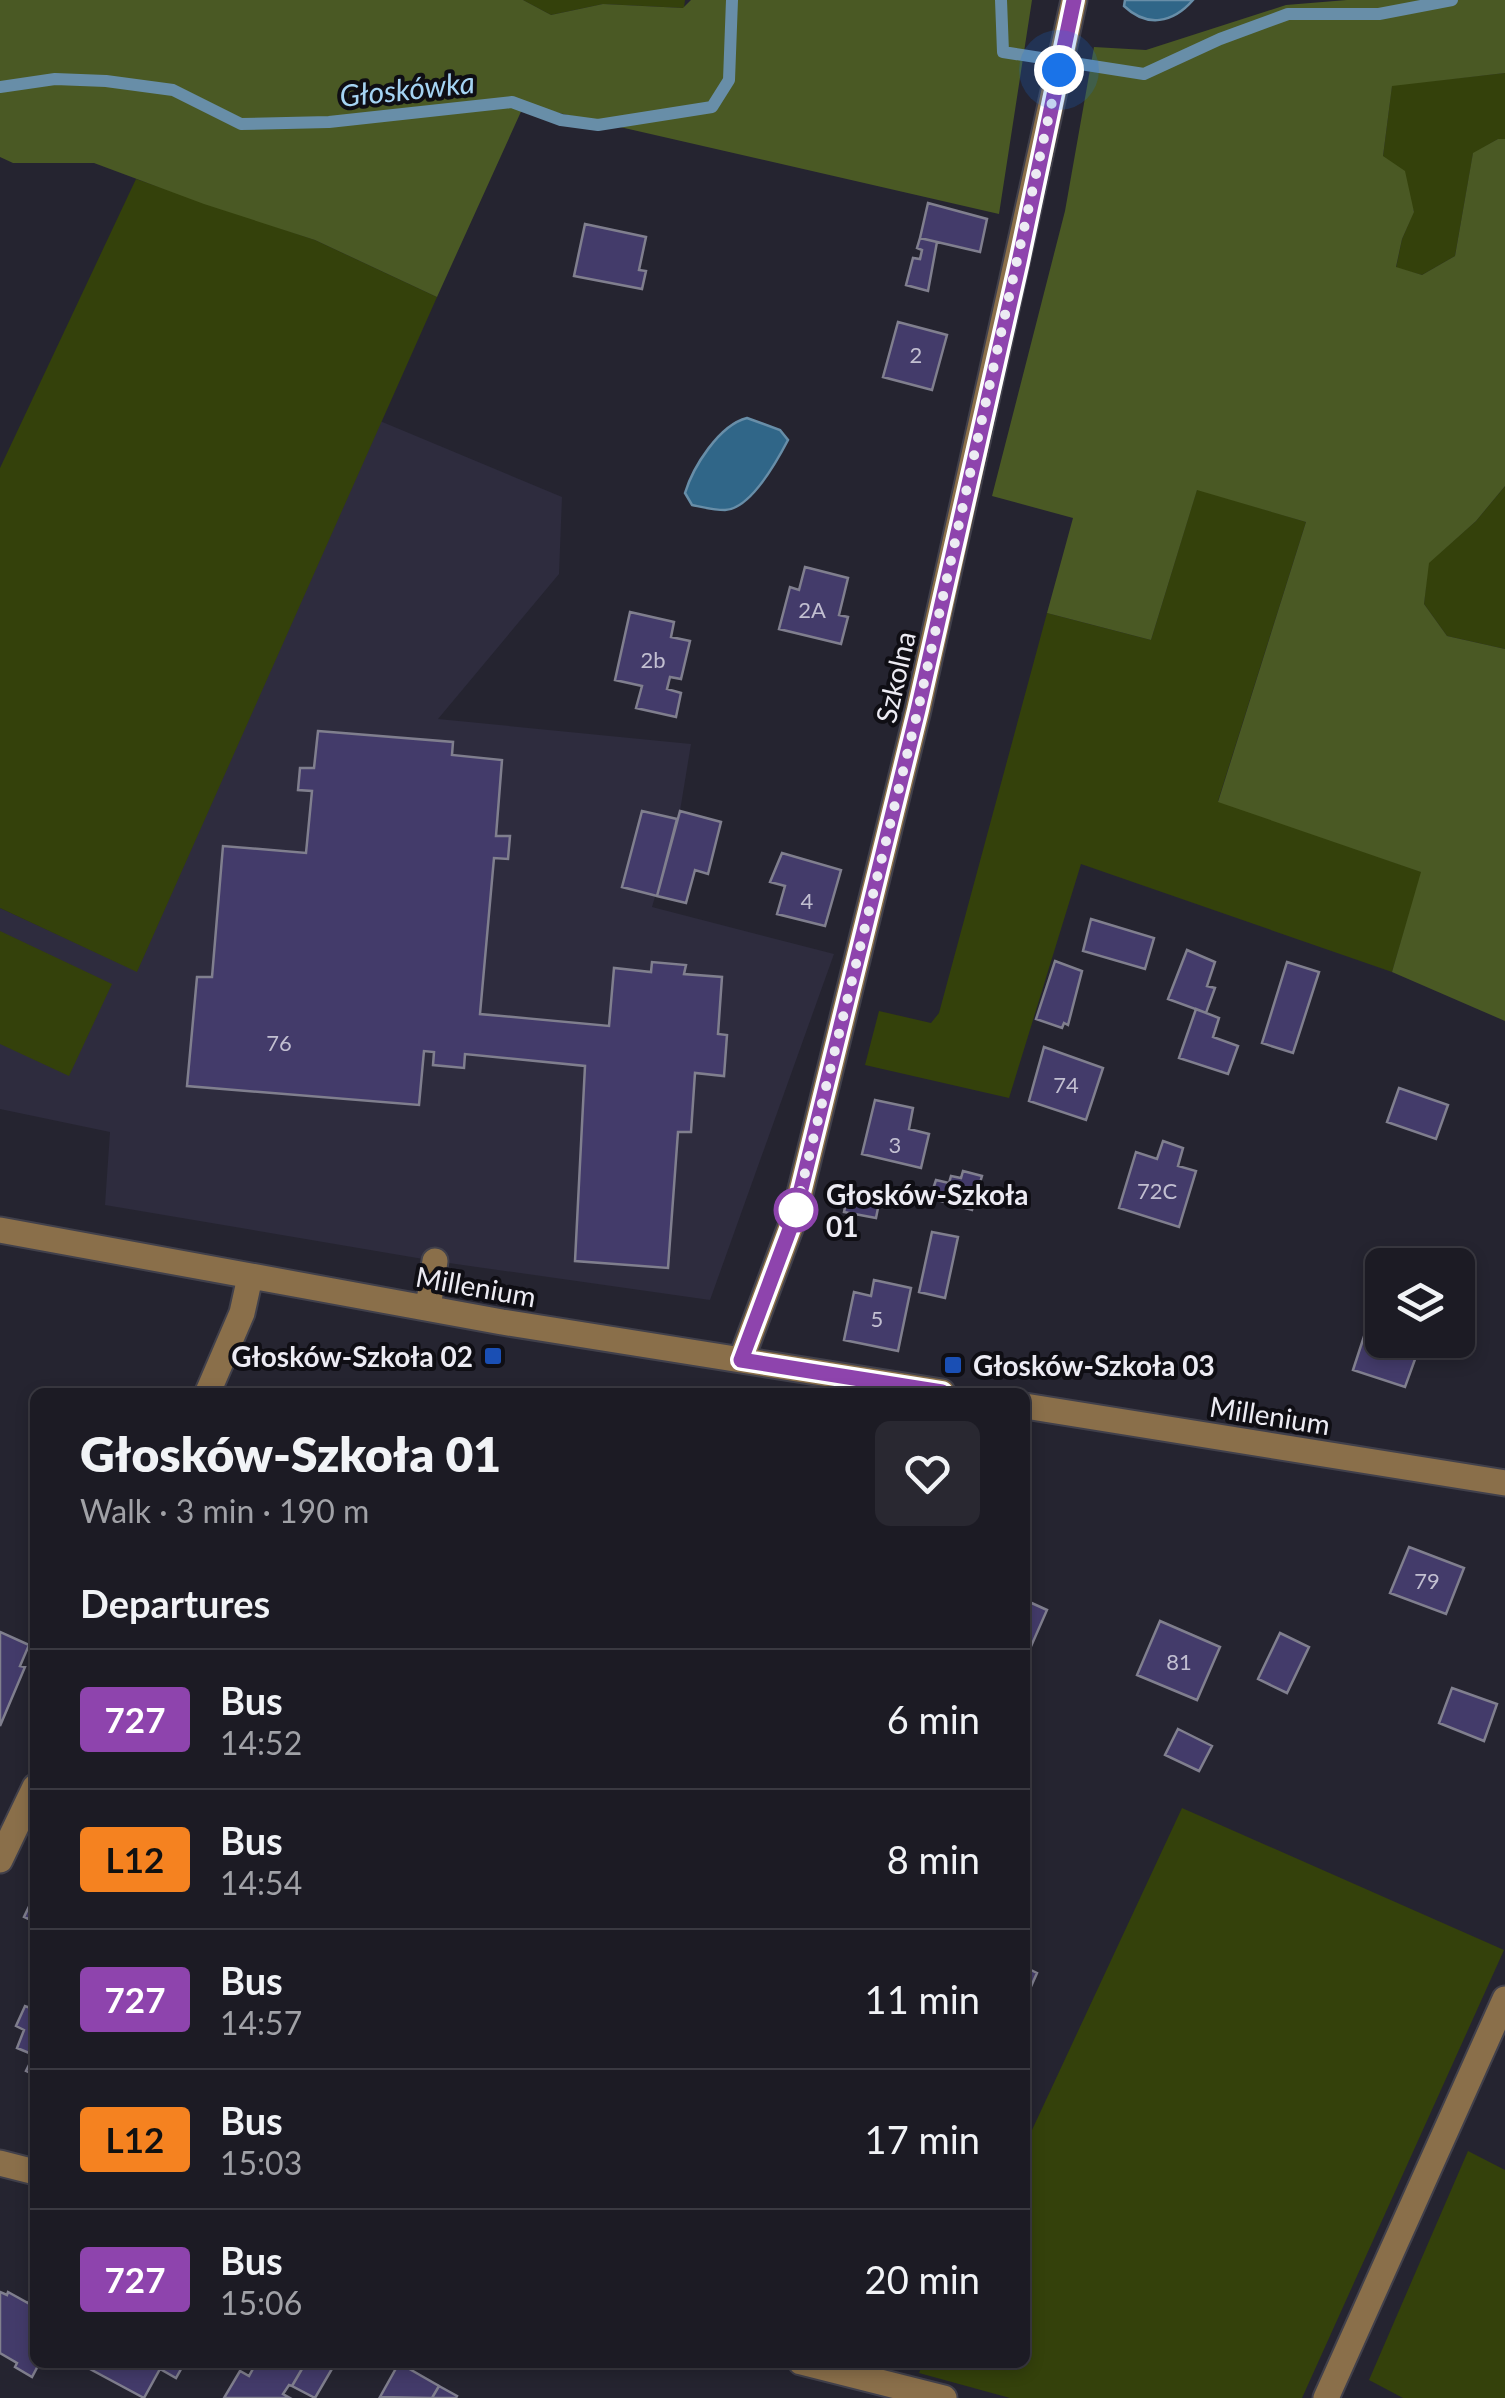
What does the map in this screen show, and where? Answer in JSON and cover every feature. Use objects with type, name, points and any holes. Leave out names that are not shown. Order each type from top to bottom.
[{"type":"street","name":"Szkolna","points":[[741,1360],[794,1218],[918,710],[1074,0]]},
{"type":"street","name":"Millenium","points":[[0,1230],[428,1308],[917,1388]]},
{"type":"street","points":[[428,1308],[435,1261]]},
{"type":"street","points":[[210,1388],[242,1313],[250,1277]]},
{"type":"street","name":"Millenium","points":[[1030,1407],[1505,1484]]},
{"type":"street","points":[[0,1860],[30,1797]]},
{"type":"street","points":[[1326,2398],[1505,1999]]},
{"type":"street","points":[[0,2164],[30,2171]]},
{"type":"street","points":[[825,2368],[944,2398]]},
{"type":"shaded area","points":[[380,421],[562,497],[559,574],[438,719],[691,744],[680,811],[652,907],[834,954],[710,1300],[435,1261],[105,1205],[110,1132],[0,1109],[0,908],[137,971]]},
{"type":"green space","points":[[0,0],[523,0],[551,15],[603,4],[683,8],[691,0],[1032,0],[999,214],[524,105],[437,297],[315,240],[94,163],[13,163],[0,157]]},
{"type":"green space","points":[[523,0],[685,0],[684,8],[603,4],[551,15]]},
{"type":"green space","points":[[1347,0],[1505,0],[1505,73],[1392,86],[1383,156],[1405,171],[1414,212],[1402,239],[1396,267],[1422,275],[1455,256],[1473,153],[1505,139],[1505,486],[1476,521],[1429,563],[1424,604],[1447,636],[1505,649],[1505,1021],[1392,972],[1421,872],[1218,802],[1306,522],[1197,490],[1151,640],[1047,613],[1073,518],[992,496],[1065,211],[1094,47],[1146,50],[1286,5]]},
{"type":"green space","points":[[1505,73],[1505,139],[1473,154],[1455,256],[1422,275],[1396,268],[1402,239],[1414,211],[1383,156],[1392,85]]},
{"type":"green space","points":[[136,179],[315,240],[437,297],[137,972],[0,908],[0,468]]},
{"type":"green space","points":[[1505,486],[1505,649],[1447,636],[1424,604],[1428,563],[1476,521]]},
{"type":"green space","points":[[1197,489],[1306,522],[1218,801],[1422,872],[1392,972],[1081,864],[1009,1098],[865,1065],[879,1011],[931,1023],[939,1013],[1047,613],[1151,640]]},
{"type":"green space","points":[[0,931],[112,984],[69,1076],[0,1044]]},
{"type":"green space","points":[[1182,1808],[1504,1950],[1302,2398],[1010,2398],[919,2373],[921,2368],[1030,2368],[1030,2134]]},
{"type":"green space","points":[[1468,2151],[1505,2170],[1505,2398],[1403,2398],[1369,2380]]},
{"type":"water","points":[[1125,0],[1193,0],[1177,14],[1151,20],[1133,13],[1124,6]]},
{"type":"water","points":[[747,418],[780,430],[788,440],[770,471],[735,508],[692,505],[685,493],[694,471],[717,438]]},
{"type":"building","points":[[928,203],[987,219],[980,252],[920,238]]},
{"type":"building","points":[[585,224],[646,237],[639,270],[646,271],[642,289],[574,276]]},
{"type":"building","points":[[920,238],[937,242],[928,291],[906,285],[913,258],[920,259]]},
{"type":"building","points":[[898,322],[947,335],[932,390],[883,377]]},
{"type":"building","points":[[805,567],[848,578],[839,615],[848,617],[841,644],[779,629],[790,587],[799,590]]},
{"type":"building","points":[[630,612],[674,622],[671,637],[690,641],[681,679],[670,677],[667,689],[681,693],[676,717],[636,708],[642,686],[615,680]]},
{"type":"building","points":[[318,731],[453,742],[452,755],[502,760],[496,836],[510,836],[508,859],[494,858],[480,1014],[609,1026],[614,968],[651,972],[652,962],[686,965],[684,974],[722,977],[718,1034],[727,1035],[724,1076],[695,1073],[691,1132],[678,1132],[668,1268],[575,1261],[585,1066],[465,1054],[464,1068],[433,1065],[434,1052],[424,1051],[419,1105],[187,1086],[197,977],[212,977],[223,846],[306,853],[312,791],[298,790],[300,768],[314,768]]},
{"type":"building","points":[[642,811],[677,819],[657,896],[622,887]]},
{"type":"building","points":[[680,811],[721,822],[708,874],[695,870],[686,903],[657,896]]},
{"type":"building","points":[[782,853],[841,870],[825,926],[777,914],[785,886],[770,882]]},
{"type":"building","points":[[1091,919],[1154,938],[1145,969],[1083,951]]},
{"type":"building","points":[[1187,950],[1215,962],[1207,986],[1215,988],[1206,1013],[1168,999]]},
{"type":"building","points":[[1055,961],[1082,971],[1068,1025],[1064,1023],[1062,1028],[1036,1019]]},
{"type":"building","points":[[1287,962],[1319,972],[1293,1053],[1262,1043]]},
{"type":"building","points":[[1196,1009],[1219,1018],[1213,1037],[1238,1046],[1228,1074],[1179,1058]]},
{"type":"building","points":[[1044,1047],[1103,1068],[1086,1120],[1029,1101]]},
{"type":"building","points":[[1399,1088],[1448,1105],[1436,1139],[1387,1122]]},
{"type":"building","points":[[875,1100],[913,1108],[909,1129],[929,1134],[921,1168],[862,1154]]},
{"type":"building","points":[[1163,1141],[1183,1148],[1178,1166],[1196,1171],[1179,1227],[1119,1208],[1136,1152],[1157,1159]]},
{"type":"building","points":[[963,1171],[982,1176],[972,1210],[930,1198],[936,1180],[949,1183],[951,1176],[961,1178]]},
{"type":"building","points":[[849,1188],[881,1193],[876,1218],[844,1212]]},
{"type":"building","points":[[932,1232],[958,1237],[945,1298],[919,1292]]},
{"type":"building","points":[[874,1280],[911,1288],[898,1351],[844,1340],[854,1292],[871,1296]]},
{"type":"building","points":[[1365,1333],[1365,1358],[1415,1358],[1405,1387],[1353,1370]]},
{"type":"building","points":[[1409,1547],[1464,1568],[1446,1614],[1390,1593]]},
{"type":"building","points":[[1030,1602],[1047,1610],[1030,1649]]},
{"type":"building","points":[[1160,1621],[1220,1647],[1197,1700],[1137,1675]]},
{"type":"building","points":[[0,1632],[29,1645],[20,1666],[25,1667],[0,1726]]},
{"type":"building","points":[[1280,1633],[1309,1647],[1287,1693],[1258,1679]]},
{"type":"building","points":[[1452,1688],[1497,1704],[1484,1741],[1439,1723]]},
{"type":"building","points":[[1178,1729],[1212,1746],[1199,1771],[1165,1755]]},
{"type":"building","points":[[1030,1970],[1037,1973],[1030,1989]]},
{"type":"building","points":[[25,2006],[30,2008],[30,2053],[17,2048],[24,2030],[16,2026]]},
{"type":"building","points":[[0,2292],[8,2292],[28,2303],[30,2300],[30,2368],[37,2368],[32,2377],[0,2353]]},
{"type":"building","points":[[182,2368],[176,2378],[160,2369],[144,2398],[90,2369]]},
{"type":"building","points":[[253,2368],[302,2368],[283,2394],[290,2398],[224,2398],[240,2371],[249,2376]]},
{"type":"building","points":[[302,2368],[332,2368],[315,2398],[292,2386]]},
{"type":"building","points":[[396,2368],[408,2368],[439,2386],[432,2398],[380,2397]]},
{"type":"building","points":[[439,2386],[457,2396],[456,2398],[432,2398]]},
{"type":"waterway","name":"Głoskówka","points":[[0,87],[55,79],[173,90],[241,124],[329,122],[512,102],[561,120],[598,125],[712,107],[729,80],[732,0]]},
{"type":"waterway","name":"Głoskówka","points":[[1001,0],[1003,52],[1144,74],[1220,39],[1288,14],[1379,14],[1452,0]]},
{"type":"bus line","name":"727","points":[[917,1388],[741,1360],[794,1218],[918,710],[1074,0]]},
{"type":"place","name":"Głosków-Szkoła 01","points":[[796,1210]]},
{"type":"place","name":"Głosków-Szkoła 02","points":[[493,1356]]},
{"type":"place","name":"Głosków-Szkoła 03","points":[[953,1365]]},
{"type":"route","points":[[796,1210],[794,1218],[918,710],[1059,70]]}]
